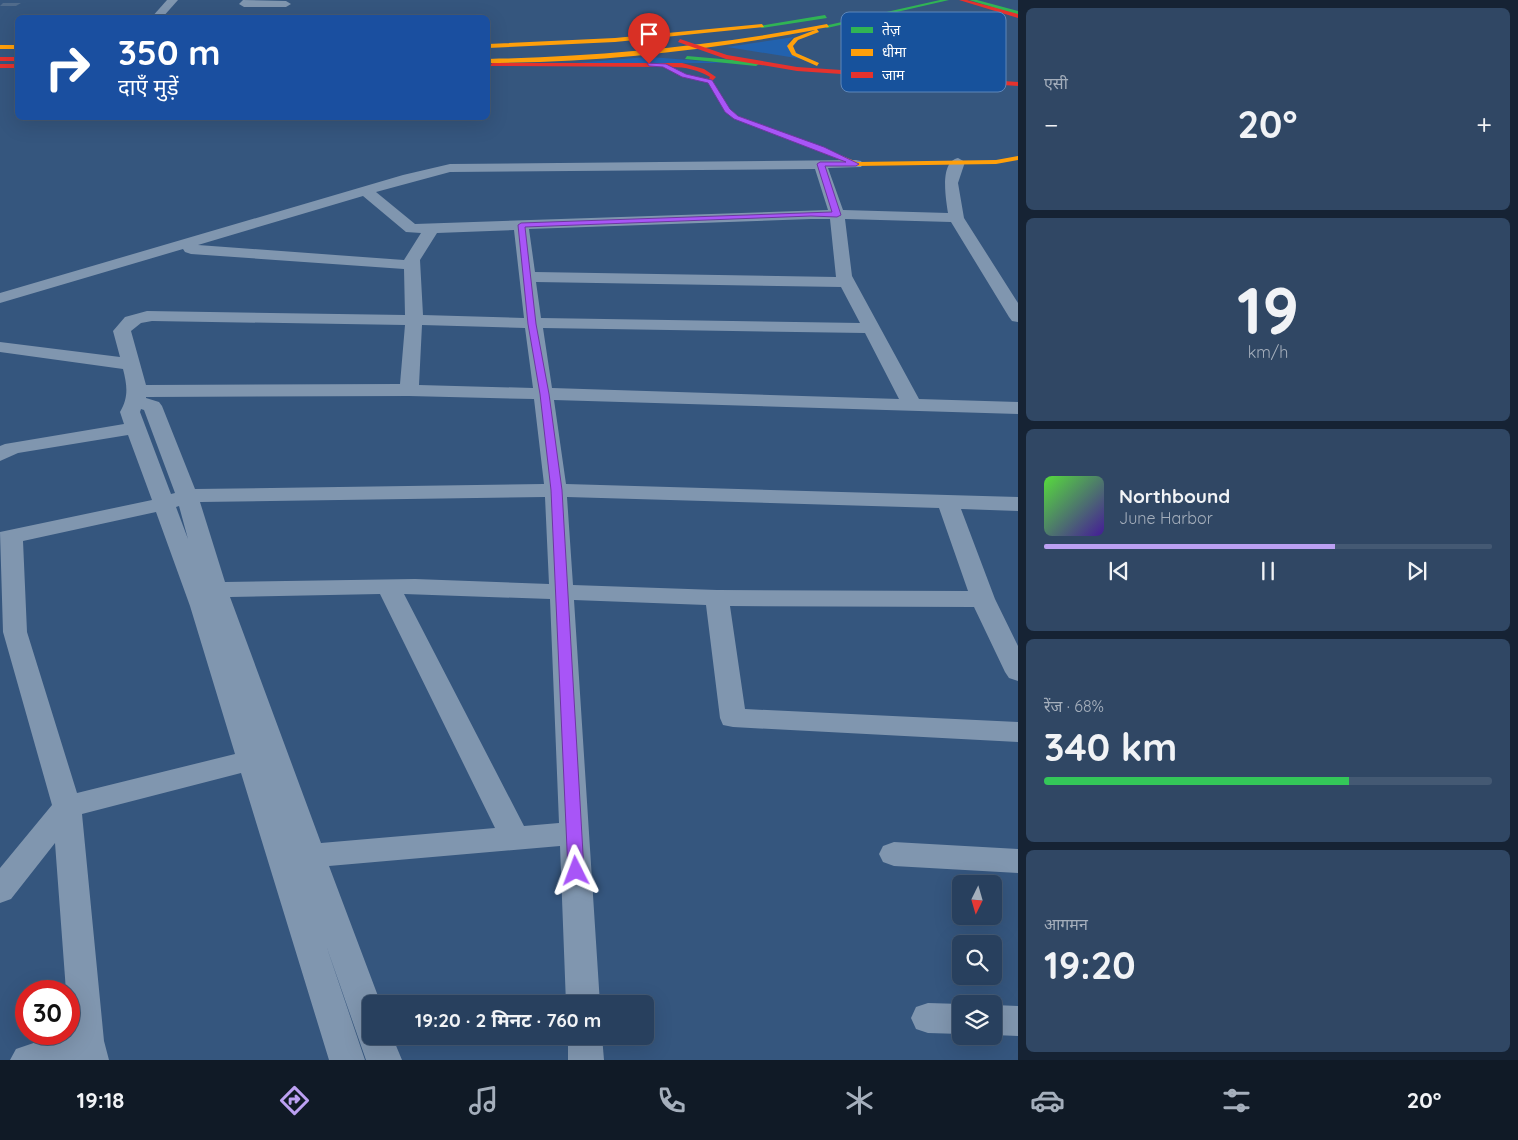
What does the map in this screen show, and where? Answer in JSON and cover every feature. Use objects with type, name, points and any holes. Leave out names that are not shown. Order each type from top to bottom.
[{"type":"main road","points":[[851,12],[913,0]]},
{"type":"main road","points":[[890,12],[947,0]]},
{"type":"main road","points":[[961,0],[1018,14]]},
{"type":"main road","points":[[971,0],[1018,14]]},
{"type":"main road","points":[[993,0],[1018,7]]},
{"type":"main road","points":[[1008,0],[1018,3]]},
{"type":"main road","points":[[699,43],[841,14]]},
{"type":"main road","points":[[490,46],[537,45],[672,36],[740,30],[825,17]]},
{"type":"main road","points":[[490,60],[573,58],[634,53],[699,43],[783,34],[841,22]]},
{"type":"main road","points":[[817,64],[794,54],[790,46],[796,39],[841,23]]},
{"type":"main road","points":[[490,53],[574,51],[680,40],[758,57],[841,65]]},
{"type":"main road","points":[[699,43],[727,58],[756,64]]},
{"type":"main road","points":[[0,47],[15,47]]},
{"type":"main road","points":[[0,53],[15,53]]},
{"type":"main road","points":[[634,53],[841,73]]},
{"type":"main road","points":[[0,59],[15,59]]},
{"type":"main road","points":[[490,65],[664,65],[696,67],[707,71],[713,76],[710,81],[727,110],[736,117],[822,148],[856,164],[996,162],[1018,158]]},
{"type":"main road","points":[[0,66],[15,66]]},
{"type":"street","points":[[159,15],[173,0]]},
{"type":"street","points":[[249,0],[244,4],[288,2]]},
{"type":"street","points":[[278,15],[288,2]]},
{"type":"street","points":[[958,162],[951,183],[956,218],[1018,317]]},
{"type":"street","points":[[996,162],[1018,162]]},
{"type":"street","points":[[820,164],[837,215],[844,276],[912,405]]},
{"type":"street","points":[[0,298],[450,168],[856,164]]},
{"type":"street","points":[[366,191],[411,229],[811,214],[956,218]]},
{"type":"street","points":[[521,225],[532,324],[544,394],[556,490],[583,995]]},
{"type":"street","points":[[409,390],[414,320],[412,260],[432,228]]},
{"type":"street","points":[[176,248],[412,265]]},
{"type":"street","points":[[527,277],[847,282]]},
{"type":"street","points":[[362,999],[311,855],[263,758],[175,500],[137,407],[131,364],[122,331],[128,321],[136,318],[294,317],[532,324],[872,328]]},
{"type":"street","points":[[0,347],[131,364]]},
{"type":"street","points":[[0,454],[12,448],[37,443],[137,407],[409,390],[1018,408]]},
{"type":"street","points":[[28,1060],[89,1050],[67,807],[15,632],[6,538],[175,500],[556,490],[1018,504]]},
{"type":"street","points":[[948,502],[984,599],[1018,672]]},
{"type":"street","points":[[206,592],[388,586],[717,598],[984,599]]},
{"type":"street","points":[[388,586],[515,838]]},
{"type":"street","points":[[717,598],[733,718],[1018,732]]},
{"type":"street","points":[[0,890],[67,807],[263,758]]},
{"type":"street","points":[[263,758],[283,859],[347,1060]]},
{"type":"street","points":[[283,859],[574,833]]},
{"type":"street","points":[[894,854],[1018,861]]},
{"type":"street","points":[[928,1018],[952,1019]]},
{"type":"street","points":[[1002,1020],[1018,1021]]},
{"type":"street","points":[[379,1045],[384,1060]]},
{"type":"street","points":[[585,1045],[586,1060]]},
{"type":"shaded area","points":[[794,37],[788,42],[802,59],[727,47]]},
{"type":"shaded area","points":[[646,57],[725,63],[576,63]]},
{"type":"building","points":[[3,3],[21,3],[16,6],[0,6]]},
{"type":"traffic: fast","points":[[892,12],[947,0]]},
{"type":"traffic: fast","points":[[971,0],[1018,13]]},
{"type":"traffic: fast","points":[[762,26],[825,17]]},
{"type":"traffic: fast","points":[[827,26],[841,23]]},
{"type":"traffic: fast","points":[[687,58],[756,64]]},
{"type":"traffic: slow","points":[[490,46],[615,40],[762,26]]},
{"type":"traffic: slow","points":[[490,61],[573,58],[658,51],[743,41],[827,26]]},
{"type":"traffic: slow","points":[[817,31],[796,39],[790,46],[794,54],[817,64]]},
{"type":"traffic: slow","points":[[0,47],[15,47]]},
{"type":"traffic: slow","points":[[710,81],[727,110],[736,117],[822,149],[856,164],[996,162],[1018,158]]},
{"type":"traffic: jam","points":[[961,0],[1004,12]]},
{"type":"traffic: jam","points":[[1006,13],[1018,16]]},
{"type":"traffic: jam","points":[[680,41],[726,57],[797,69],[841,72]]},
{"type":"traffic: jam","points":[[0,59],[15,59]]},
{"type":"traffic: jam","points":[[492,65],[682,65],[702,70],[713,77],[710,81],[684,76],[664,65]]},
{"type":"traffic: jam","points":[[0,66],[15,66]]},
{"type":"traffic: jam","points":[[1006,83],[1018,84]]},
{"type":"route","points":[[576,871],[556,490],[544,394],[532,324],[521,225],[811,214],[837,215],[820,164],[856,164],[822,148],[770,132],[736,117],[727,110],[710,81],[684,76],[664,65],[649,64]]}]
